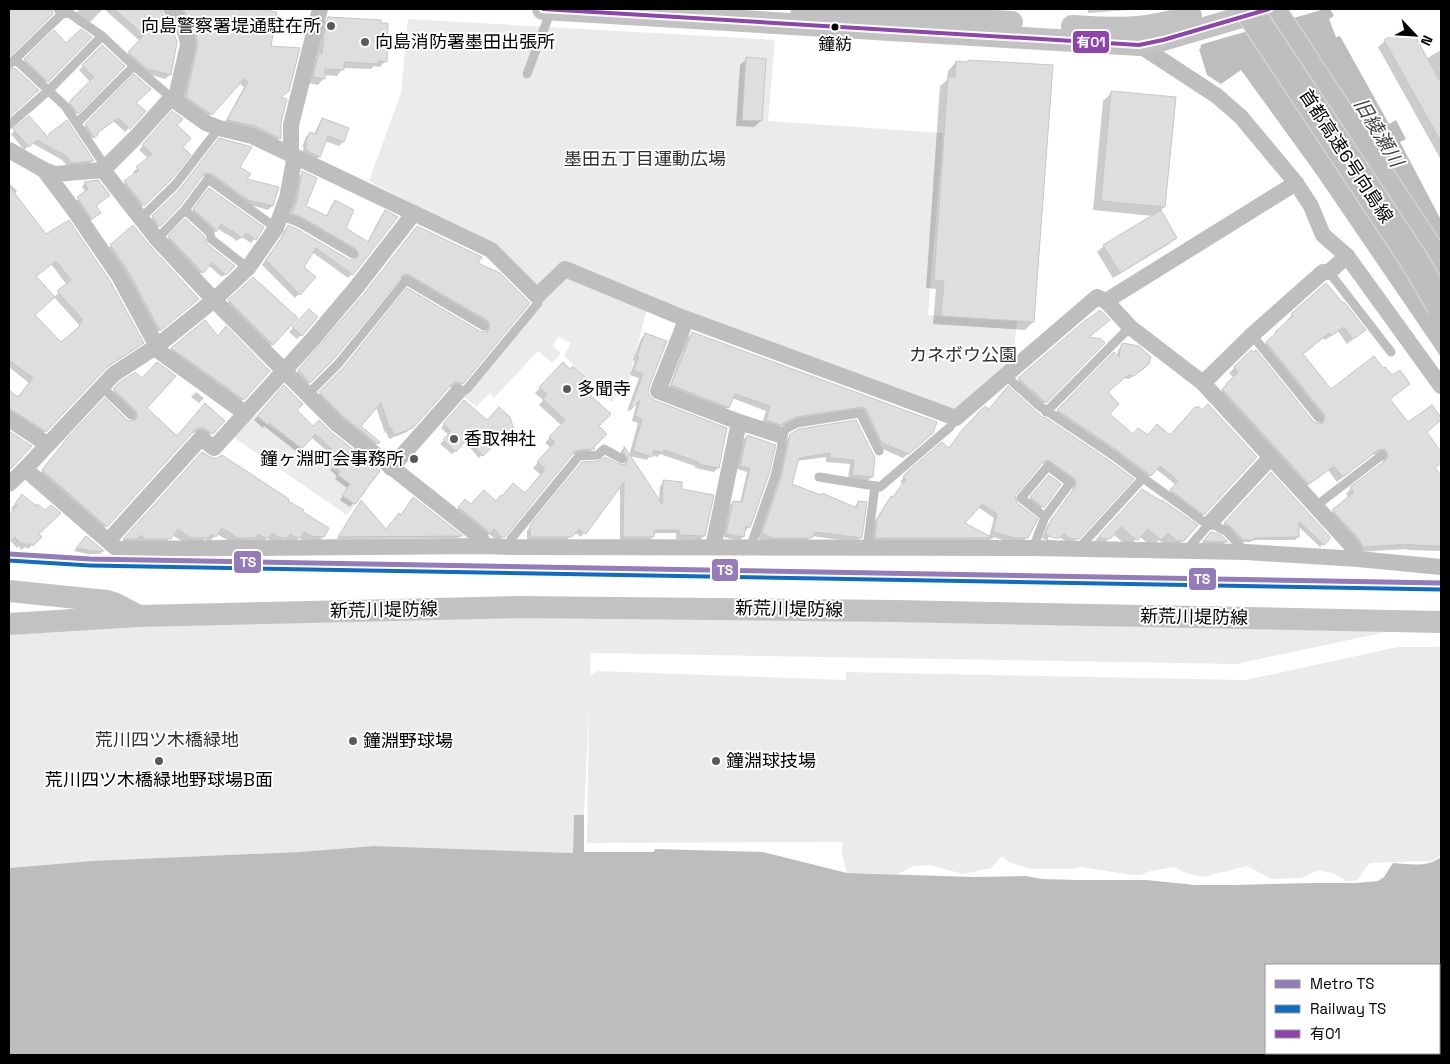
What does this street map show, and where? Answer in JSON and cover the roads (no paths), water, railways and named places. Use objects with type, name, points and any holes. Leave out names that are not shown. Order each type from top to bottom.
[{"type":"highway","name":"首都高速6号向島線","points":[[1248,9],[1414,260],[1441,306]]},
{"type":"highway","name":"首都高速6号向島線","points":[[1270,9],[1441,268]]},
{"type":"main road","points":[[543,9],[933,19],[1120,28],[1163,23],[1192,23],[1270,9]]},
{"type":"main road","points":[[801,9],[933,19],[1139,45],[1163,40],[1215,9]]},
{"type":"main road","points":[[9,592],[107,601],[137,616]]},
{"type":"main road","name":"新荒川堤防線","points":[[9,624],[137,616],[520,607],[895,610],[1441,622]]},
{"type":"street","points":[[9,150],[44,170],[55,174],[103,170],[173,99],[188,45],[187,36],[171,9]]},
{"type":"street","points":[[9,484],[114,374],[156,346],[214,300],[248,268],[278,221],[286,198],[294,161],[291,154],[291,125],[320,9]]},
{"type":"street","points":[[1139,45],[1217,96],[1241,117],[1296,183],[1311,206],[1323,235],[1347,256],[1441,386]]},
{"type":"street","points":[[173,99],[206,123],[252,136],[491,250],[537,296],[565,269],[685,319],[956,418],[1097,297],[1106,301],[1130,327],[1203,383],[1352,546],[1358,559]]},
{"type":"street","points":[[44,170],[119,276],[160,352],[246,413]]},
{"type":"street","points":[[103,170],[157,239],[214,300],[337,424],[481,538],[484,546]]},
{"type":"street","points":[[1106,301],[1296,183]]},
{"type":"street","points":[[108,541],[201,438],[214,448],[349,297],[414,213]]},
{"type":"street","points":[[1203,383],[1252,335],[1324,272],[1329,272],[1347,256]]},
{"type":"street","points":[[685,319],[658,391],[739,422],[780,435]]},
{"type":"street","points":[[391,468],[458,392]]},
{"type":"street","points":[[9,419],[47,444]]},
{"type":"street","points":[[714,547],[739,422]]},
{"type":"street","points":[[1211,522],[1271,457]]},
{"type":"street","points":[[25,469],[118,549],[484,546],[867,549],[1033,548],[1246,552],[1358,559],[1441,567]]},
{"type":"lane","points":[[103,170],[101,160],[65,106],[12,62],[65,9],[102,36],[173,99]]},
{"type":"lane","points":[[527,74],[552,9]]},
{"type":"lane","points":[[9,125],[48,91],[102,36]]},
{"type":"lane","points":[[77,123],[134,66]]},
{"type":"lane","points":[[141,218],[174,185],[219,128]]},
{"type":"lane","points":[[157,239],[185,210],[208,179],[278,221],[314,231],[353,254]]},
{"type":"lane","points":[[185,210],[210,233],[211,240],[248,268]]},
{"type":"lane","points":[[1329,272],[1391,352]]},
{"type":"lane","points":[[308,394],[339,363],[406,280],[484,326]]},
{"type":"lane","points":[[458,392],[466,390],[478,376],[538,303],[537,296]]},
{"type":"lane","points":[[1046,412],[1130,327]]},
{"type":"lane","points":[[1252,335],[1319,418]]},
{"type":"lane","points":[[1005,375],[1046,412],[1114,456],[1204,522],[1211,522],[1226,531],[1246,552]]},
{"type":"lane","points":[[102,387],[131,416]]},
{"type":"lane","points":[[750,548],[775,476],[782,445],[780,435],[787,428],[797,423],[860,413],[879,452]]},
{"type":"lane","points":[[819,477],[880,487],[950,427],[956,418]]},
{"type":"lane","points":[[512,547],[511,539],[579,456],[598,455],[604,449],[622,458]]},
{"type":"lane","points":[[1316,506],[1382,455]]},
{"type":"lane","points":[[1033,548],[1045,517],[1070,483],[1048,466],[1021,498],[1045,517]]},
{"type":"lane","points":[[1078,550],[1143,478]]},
{"type":"lane","points":[[867,549],[875,486]]},
{"type":"lane","points":[[1189,551],[1190,546],[1211,522]]},
{"type":"water","name":"旧綾瀬川","points":[[1190,9],[1330,9],[1334,16],[1329,19],[1336,37],[1340,36],[1389,124],[1396,120],[1406,139],[1400,142],[1441,220],[1441,357],[1317,175],[1241,70],[1221,84],[1207,75],[1199,49],[1201,45]]},
{"type":"water","points":[[574,815],[584,815],[584,852],[654,852],[655,849],[763,852],[847,873],[974,877],[1026,876],[1042,879],[1078,880],[1146,880],[1195,885],[1356,883],[1378,881],[1384,877],[1393,863],[1424,864],[1441,857],[1441,1055],[9,1055],[9,868],[92,861],[299,852],[374,846],[573,853]]},
{"type":"metro line","name":"TS","points":[[9,554],[90,559],[1441,583]]},
{"type":"rail line","name":"TS","points":[[9,560],[90,565],[1441,589]]},
{"type":"place","name":"向島警察署堤通駐在所","points":[[331,26]]},
{"type":"place","name":"鐘紡","points":[[835,27]]},
{"type":"place","name":"向島消防署墨田出張所","points":[[365,42]]},
{"type":"place","name":"多聞寺","points":[[567,389]]},
{"type":"place","name":"香取神社","points":[[454,439]]},
{"type":"place","name":"鐘ヶ淵町会事務所","points":[[414,459]]},
{"type":"place","name":"鐘淵野球場","points":[[353,741]]},
{"type":"place","name":"荒川四ツ木橋緑地野球場B面","points":[[159,761]]},
{"type":"place","name":"鐘淵球技場","points":[[716,761]]},
{"type":"park label","name":"墨田五丁目運動広場","points":[[645,159]]},
{"type":"park label","name":"カネボウ公園","points":[[963,355]]},
{"type":"park label","name":"荒川四ツ木橋緑地","points":[[167,740]]}]
